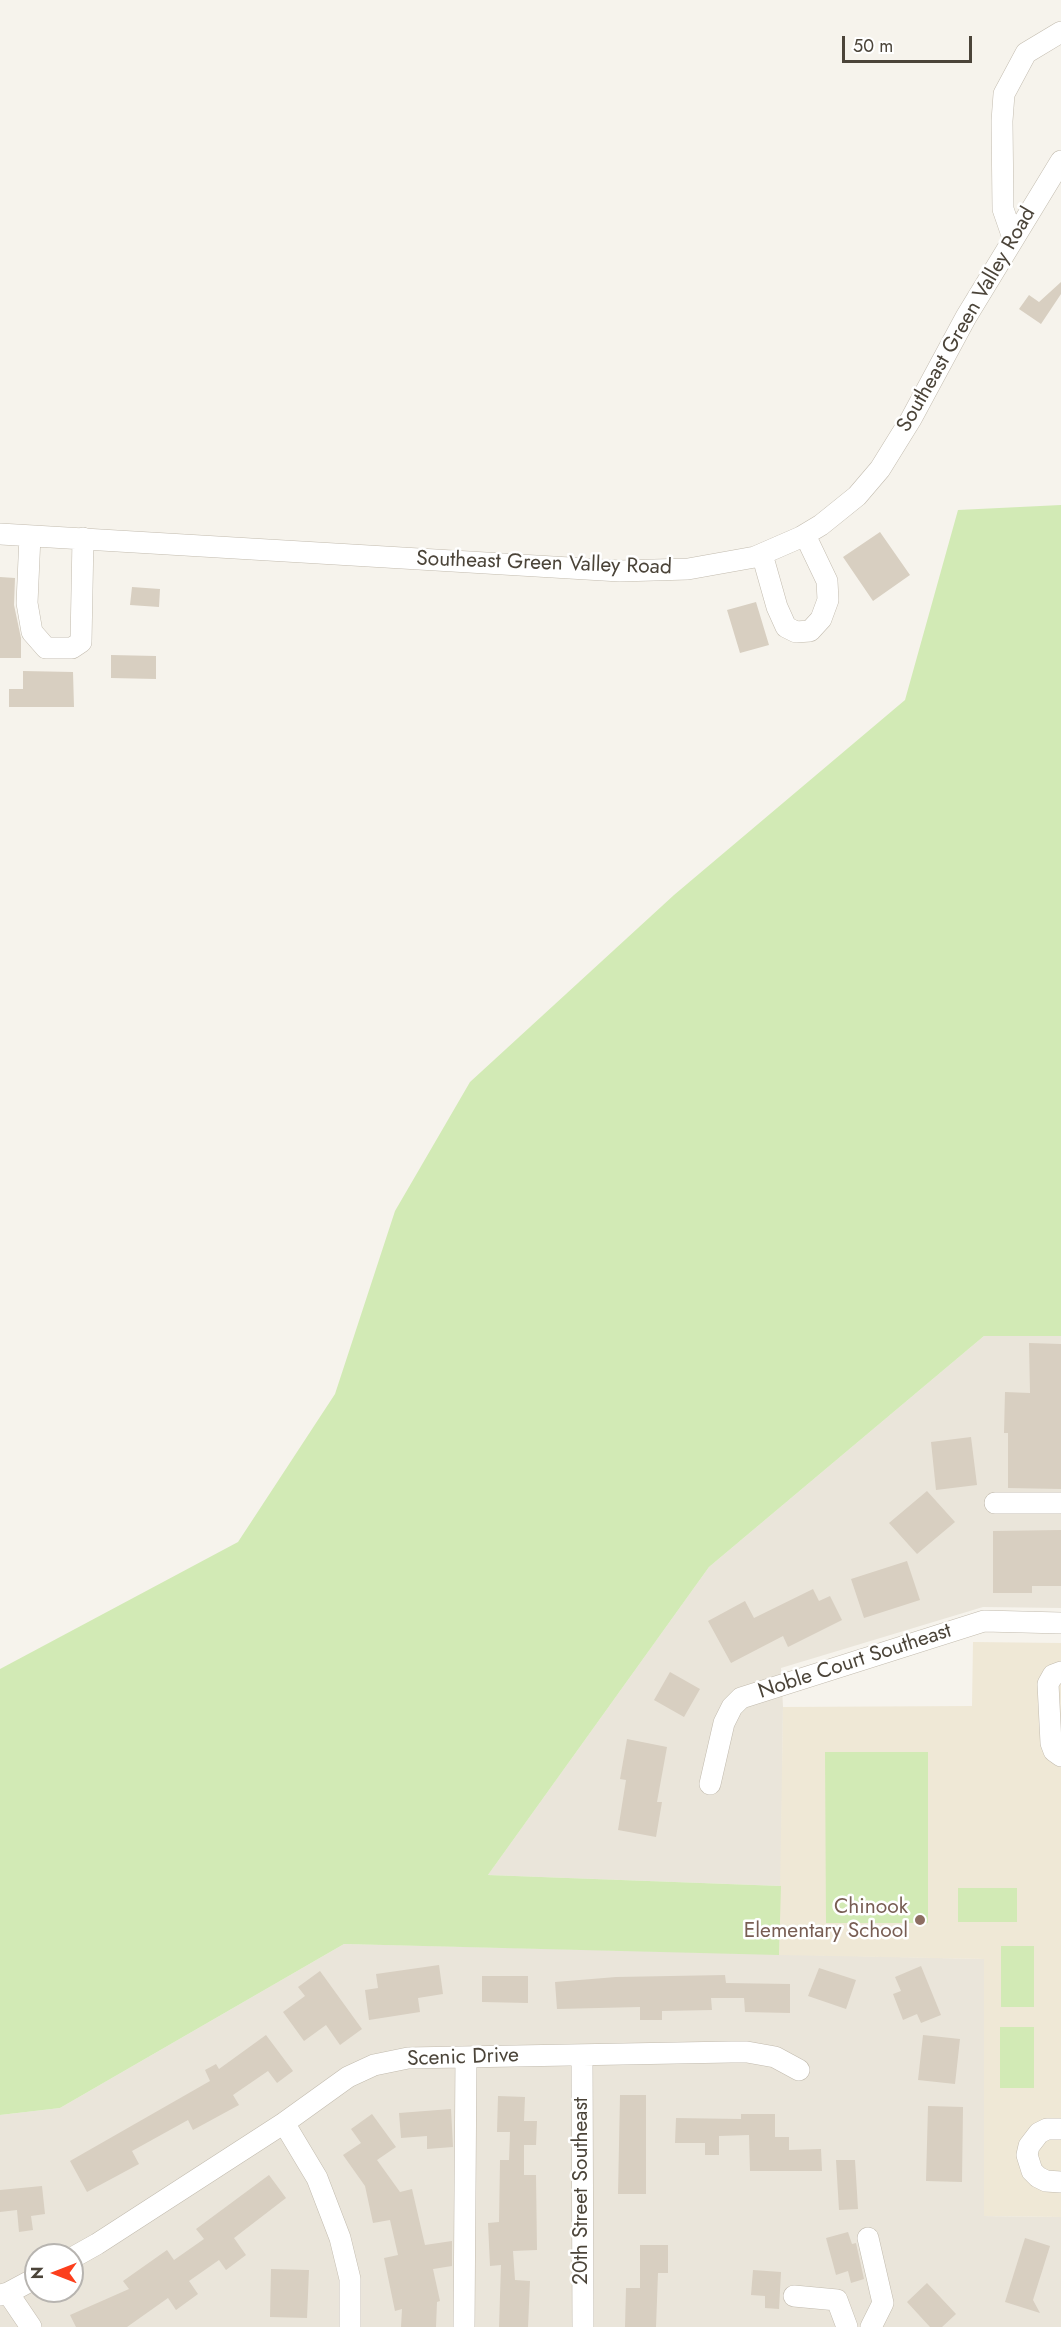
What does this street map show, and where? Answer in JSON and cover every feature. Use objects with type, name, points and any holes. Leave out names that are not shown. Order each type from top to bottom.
[{"type":"street","points":[[1013,238],[1003,209],[1004,94],[1026,53],[1061,32]]},
{"type":"street","name":"Southeast Green Valley Road","points":[[0,534],[620,572],[688,569],[736,562],[762,554],[806,535],[839,512],[880,469],[911,419],[966,317],[1061,161]]},
{"type":"street","points":[[762,554],[777,607],[786,627],[796,632],[810,631],[821,619],[828,600],[827,581],[806,535]]},
{"type":"street","points":[[30,536],[27,603],[32,632],[46,648],[72,648],[81,642],[83,538]]},
{"type":"street","points":[[995,1503],[1061,1503]]},
{"type":"street","name":"Noble Court Southeast","points":[[710,1784],[724,1723],[732,1707],[741,1698],[984,1621],[1061,1623]]},
{"type":"street","points":[[1061,1672],[1053,1675],[1048,1684],[1051,1743],[1054,1751],[1061,1756]]},
{"type":"street","name":"Scenic Drive","points":[[84,2251],[284,2123],[348,2077],[374,2065],[408,2058],[747,2052],[775,2057],[799,2070]]},
{"type":"street","name":"20th Street Southeast","points":[[582,2055],[583,2327]]},
{"type":"street","points":[[464,2327],[466,2057]]},
{"type":"street","points":[[284,2123],[318,2178],[340,2238],[350,2279],[350,2327]]},
{"type":"street","points":[[1061,2129],[1047,2129],[1039,2133],[1029,2146],[1028,2155],[1029,2163],[1038,2177],[1046,2181],[1061,2182]]},
{"type":"street","points":[[868,2238],[883,2303],[871,2327]]},
{"type":"street","points":[[24,2284],[4,2294],[31,2327]]},
{"type":"street","points":[[794,2296],[837,2300],[847,2327]]},
{"type":"shaded area","points":[[984,1336],[1061,1336],[1061,1608],[983,1607],[781,1668],[783,1707],[781,1886],[488,1875],[709,1567]]},
{"type":"shaded area","name":"Chinook Elementary School","points":[[973,1642],[1061,1643],[1061,2217],[984,2216],[984,1959],[779,1955],[783,1707],[972,1706]]},
{"type":"shaded area","points":[[344,1944],[984,1959],[984,2216],[1061,2217],[1061,2327],[0,2327],[0,2115],[60,2108]]},
{"type":"green space","points":[[1061,505],[1061,1336],[984,1336],[709,1567],[488,1875],[781,1886],[779,1955],[344,1944],[60,2108],[0,2115],[0,1669],[238,1542],[335,1394],[395,1211],[470,1082],[674,895],[905,700],[958,510]]},
{"type":"green space","points":[[825,1752],[928,1752],[928,1923],[826,1923]]},
{"type":"green space","points":[[958,1888],[1017,1888],[1017,1922],[958,1922]]},
{"type":"green space","points":[[1001,1946],[1034,1946],[1034,2007],[1001,2007]]},
{"type":"green space","points":[[1000,2027],[1034,2027],[1034,2088],[1000,2088]]},
{"type":"building","points":[[1061,282],[1061,294],[1041,324],[1019,309],[1029,295],[1039,302]]},
{"type":"building","points":[[880,532],[910,575],[873,601],[843,557]]},
{"type":"building","points":[[0,577],[15,578],[14,605],[21,638],[21,658],[0,658]]},
{"type":"building","points":[[132,587],[160,589],[159,607],[130,605]]},
{"type":"building","points":[[756,602],[769,645],[740,653],[727,610]]},
{"type":"building","points":[[111,655],[156,656],[156,679],[111,678]]},
{"type":"building","points":[[23,671],[73,672],[74,707],[9,707],[9,689],[23,689]]},
{"type":"building","points":[[1029,1343],[1061,1344],[1061,1489],[1008,1488],[1008,1433],[1004,1433],[1005,1392],[1030,1393]]},
{"type":"building","points":[[971,1437],[977,1485],[936,1490],[931,1442]]},
{"type":"building","points":[[927,1491],[955,1522],[917,1554],[889,1523]]},
{"type":"building","points":[[1061,1530],[1061,1586],[1032,1586],[1032,1593],[993,1593],[993,1531]]},
{"type":"building","points":[[907,1561],[920,1600],[864,1618],[851,1579]]},
{"type":"building","points":[[813,1589],[819,1601],[830,1596],[842,1620],[788,1647],[783,1636],[731,1663],[708,1621],[745,1601],[754,1618]]},
{"type":"building","points":[[670,1672],[700,1689],[684,1717],[654,1700]]},
{"type":"building","points":[[627,1739],[667,1747],[657,1802],[662,1802],[656,1837],[618,1830],[626,1780],[620,1779]]},
{"type":"building","points":[[439,1965],[443,1994],[418,1998],[420,2012],[369,2020],[365,1990],[378,1988],[376,1974]]},
{"type":"building","points":[[921,1966],[941,2015],[921,2023],[917,2014],[903,2020],[893,1994],[901,1991],[895,1977]]},
{"type":"building","points":[[819,1968],[856,1980],[846,2009],[808,1996]]},
{"type":"building","points":[[320,1971],[362,2029],[340,2045],[326,2025],[304,2041],[283,2012],[305,1996],[298,1987]]},
{"type":"building","points":[[725,1975],[726,1983],[790,1984],[790,2013],[745,2012],[744,1998],[711,1998],[712,2010],[662,2011],[662,2020],[640,2020],[640,2007],[557,2009],[555,1982],[616,1977]]},
{"type":"building","points":[[482,1976],[528,1976],[528,2003],[482,2002]]},
{"type":"building","points":[[266,2035],[293,2071],[277,2083],[268,2071],[233,2095],[239,2105],[193,2130],[188,2120],[132,2151],[139,2164],[87,2192],[70,2161],[210,2081],[205,2070],[216,2064],[219,2069]]},
{"type":"building","points":[[923,2035],[960,2039],[955,2084],[918,2080]]},
{"type":"building","points":[[620,2095],[646,2095],[646,2194],[618,2194]]},
{"type":"building","points":[[498,2096],[525,2097],[524,2121],[537,2121],[536,2145],[524,2145],[524,2175],[536,2175],[537,2250],[513,2251],[515,2280],[530,2281],[528,2327],[499,2327],[501,2265],[490,2266],[488,2223],[499,2222],[500,2160],[509,2160],[510,2132],[497,2132]]},
{"type":"building","points":[[928,2106],[963,2107],[962,2182],[926,2181]]},
{"type":"building","points":[[451,2109],[453,2147],[427,2149],[427,2136],[401,2138],[399,2113]]},
{"type":"building","points":[[372,2114],[396,2147],[377,2160],[400,2192],[412,2189],[425,2245],[452,2241],[452,2266],[433,2269],[440,2301],[437,2302],[436,2327],[401,2327],[402,2309],[395,2311],[384,2258],[398,2255],[390,2220],[373,2223],[365,2186],[343,2155],[361,2143],[351,2129]]},
{"type":"building","points":[[741,2114],[775,2114],[775,2137],[789,2137],[789,2150],[821,2149],[822,2171],[750,2171],[749,2135],[719,2136],[719,2155],[705,2155],[705,2143],[675,2143],[676,2118],[741,2119]]},
{"type":"building","points":[[836,2160],[855,2160],[858,2209],[839,2210]]},
{"type":"building","points":[[269,2175],[286,2198],[234,2238],[246,2255],[226,2270],[219,2260],[189,2281],[198,2294],[176,2310],[168,2298],[127,2327],[76,2327],[70,2315],[129,2289],[123,2281],[167,2250],[174,2260],[204,2239],[196,2229]]},
{"type":"building","points":[[42,2186],[45,2214],[31,2216],[33,2230],[19,2232],[17,2210],[0,2212],[0,2190]]},
{"type":"building","points":[[848,2232],[852,2244],[856,2243],[864,2279],[851,2283],[848,2271],[836,2275],[826,2238]]},
{"type":"building","points":[[1025,2238],[1050,2246],[1033,2300],[1040,2313],[1005,2302]]},
{"type":"building","points":[[640,2245],[668,2245],[668,2273],[658,2273],[656,2327],[625,2327],[626,2288],[640,2288]]},
{"type":"building","points":[[271,2269],[309,2270],[307,2318],[270,2317]]},
{"type":"building","points":[[753,2270],[781,2272],[779,2309],[765,2308],[765,2296],[751,2295]]},
{"type":"building","points":[[927,2283],[956,2314],[942,2327],[930,2327],[907,2302]]},
{"type":"place","name":"Chinook Elementary School","points":[[920,1920]]}]
